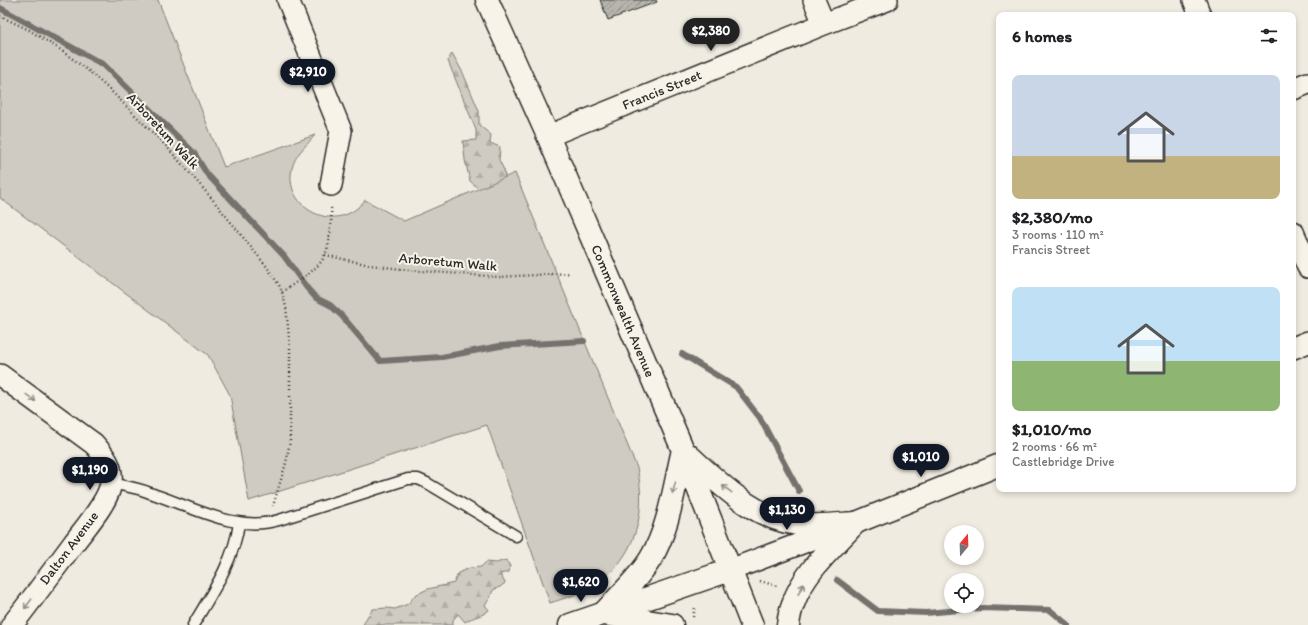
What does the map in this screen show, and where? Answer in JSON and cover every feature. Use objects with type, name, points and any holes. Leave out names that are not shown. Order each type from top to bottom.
[{"type":"main road","name":"Commonwealth Avenue","points":[[487,0],[548,136],[683,450],[752,625]]},
{"type":"main road","points":[[603,614],[642,571],[651,559],[658,545],[665,525],[683,450],[720,484],[748,505],[770,516],[791,523],[808,525],[855,523]]},
{"type":"main road","points":[[788,625],[793,604],[803,585],[815,567],[855,523]]},
{"type":"main road","points":[[570,625],[730,570]]},
{"type":"main road","points":[[603,614],[672,625]]},
{"type":"street","points":[[288,0],[341,131],[331,185]]},
{"type":"street","points":[[814,0],[824,24]]},
{"type":"street","name":"Francis Street","points":[[548,136],[887,0]]},
{"type":"street","points":[[1194,0],[1199,12]]},
{"type":"street","points":[[1296,88],[1308,83]]},
{"type":"street","points":[[1296,239],[1308,267]]},
{"type":"street","points":[[1296,347],[1308,342]]},
{"type":"street","points":[[0,375],[94,444],[103,453],[109,463],[111,483]]},
{"type":"street","points":[[730,570],[855,523],[996,466]]},
{"type":"street","name":"Dalton Avenue","points":[[12,625],[100,506],[111,483]]},
{"type":"lane","points":[[111,483],[149,492],[220,518],[239,523],[258,524],[268,523],[413,479],[418,479],[428,483],[516,536]]},
{"type":"lane","points":[[193,625],[219,581],[231,555],[237,537],[239,523]]},
{"type":"path","name":"Arboretum Walk","points":[[0,16],[29,30],[58,48],[90,72],[122,101],[167,147],[219,207],[267,267],[282,292],[286,307],[290,347],[290,448],[268,523]]},
{"type":"path","points":[[282,292],[321,262],[325,255],[332,217],[331,185]]},
{"type":"path","name":"Arboretum Walk","points":[[325,255],[370,265],[408,270],[484,276],[499,277],[571,273]]},
{"type":"path","points":[[760,581],[777,586]]},
{"type":"path","points":[[693,617],[695,607]]},
{"type":"green space","points":[[0,0],[158,0],[224,167],[315,135],[296,158],[291,178],[294,192],[301,203],[312,212],[325,216],[339,217],[353,211],[365,200],[404,221],[515,173],[637,468],[641,502],[639,519],[628,550],[607,576],[578,594],[550,603],[487,425],[249,501],[230,395],[208,355],[0,198]]},
{"type":"green space","points":[[452,53],[463,73],[479,111],[479,125],[491,135],[490,143],[500,147],[499,160],[504,170],[505,178],[480,190],[470,181],[465,160],[463,141],[476,140],[476,130],[448,61]]},
{"type":"green space","points":[[506,560],[510,566],[509,572],[500,574],[505,583],[493,590],[485,605],[489,610],[483,614],[465,622],[458,614],[453,620],[453,625],[363,625],[373,609],[395,609],[408,604],[415,595],[428,589],[454,583],[458,573],[470,568],[481,567],[486,562],[496,563]]},
{"type":"building","points":[[600,0],[656,0],[657,2],[608,20]]},
{"type":"waterway","points":[[0,8],[104,65],[194,153],[207,174],[284,256],[307,288],[316,298],[330,305],[342,316],[380,361],[442,357],[500,346],[584,341]]},
{"type":"waterway","points":[[682,354],[736,387],[760,418],[799,491]]},
{"type":"waterway","points":[[837,580],[878,611],[926,613],[982,608],[1050,610],[1068,625]]}]
